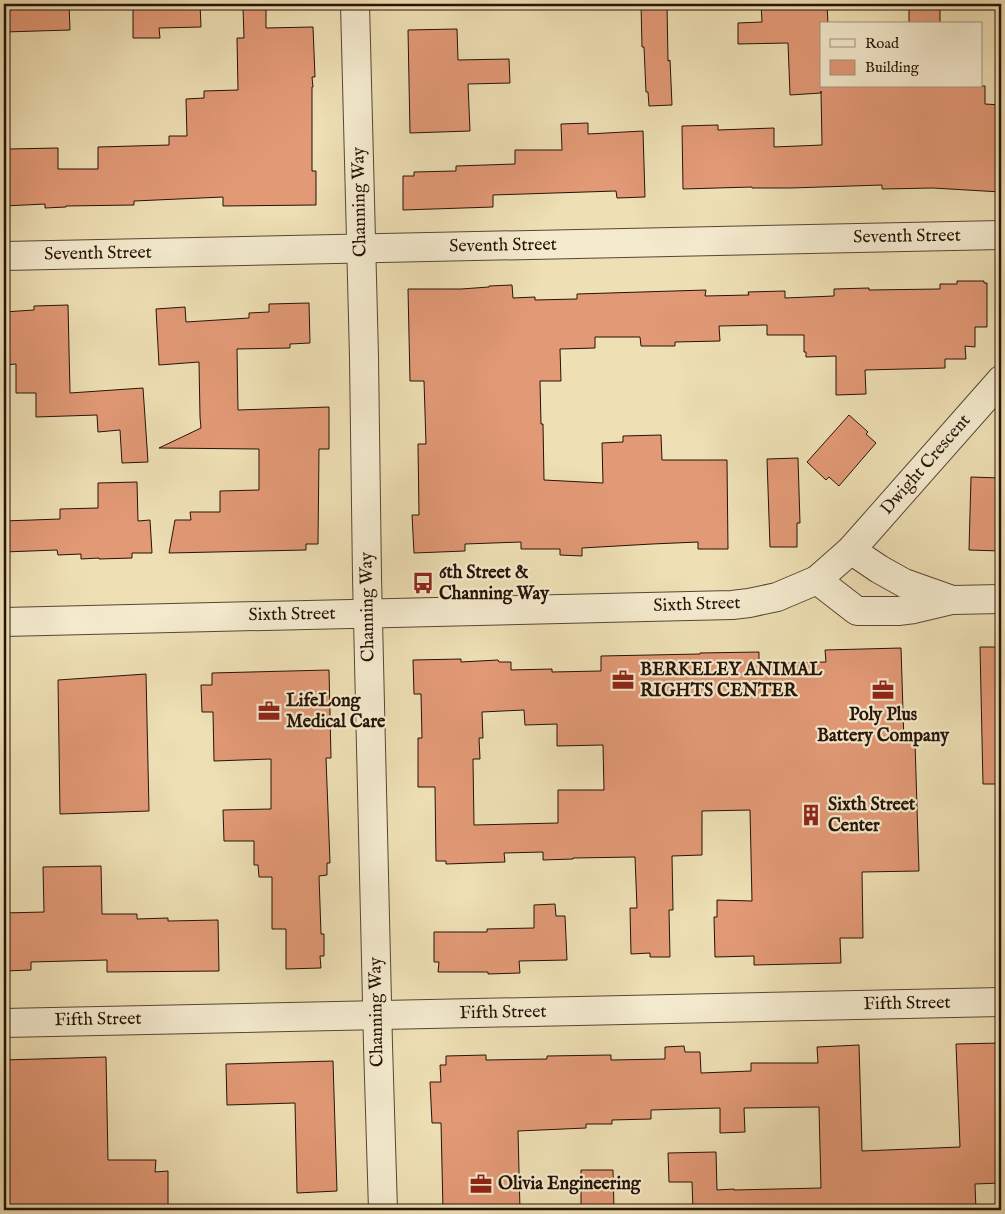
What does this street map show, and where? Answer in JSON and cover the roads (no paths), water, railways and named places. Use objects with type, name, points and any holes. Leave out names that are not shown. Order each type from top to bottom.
[{"type":"street","name":"Channing Way","points":[[355,4],[383,1210]]},
{"type":"street","name":"Seventh Street","points":[[4,256],[1001,235]]},
{"type":"street","name":"Dwight Crescent","points":[[851,550],[1001,380]]},
{"type":"street","name":"Sixth Street","points":[[4,622],[732,606],[777,597],[816,580],[851,550]]},
{"type":"street","points":[[851,550],[904,583],[952,600]]},
{"type":"street","points":[[816,580],[857,611],[906,610],[952,600],[1001,599]]},
{"type":"street","name":"Fifth Street","points":[[4,1023],[1001,1002]]},
{"type":"place","name":"6th Street & Channing Way","points":[[423,583]]},
{"type":"place","name":"BERKELEY ANIMAL RIGHTS CENTER","points":[[623,680]]},
{"type":"place","name":"Poly Plus Battery Company","points":[[883,690]]},
{"type":"place","name":"LifeLong Medical Care","points":[[269,711]]},
{"type":"place","name":"Sixth Street Center","points":[[811,815]]},
{"type":"place","name":"Olivia Engineering","points":[[481,1184]]}]
